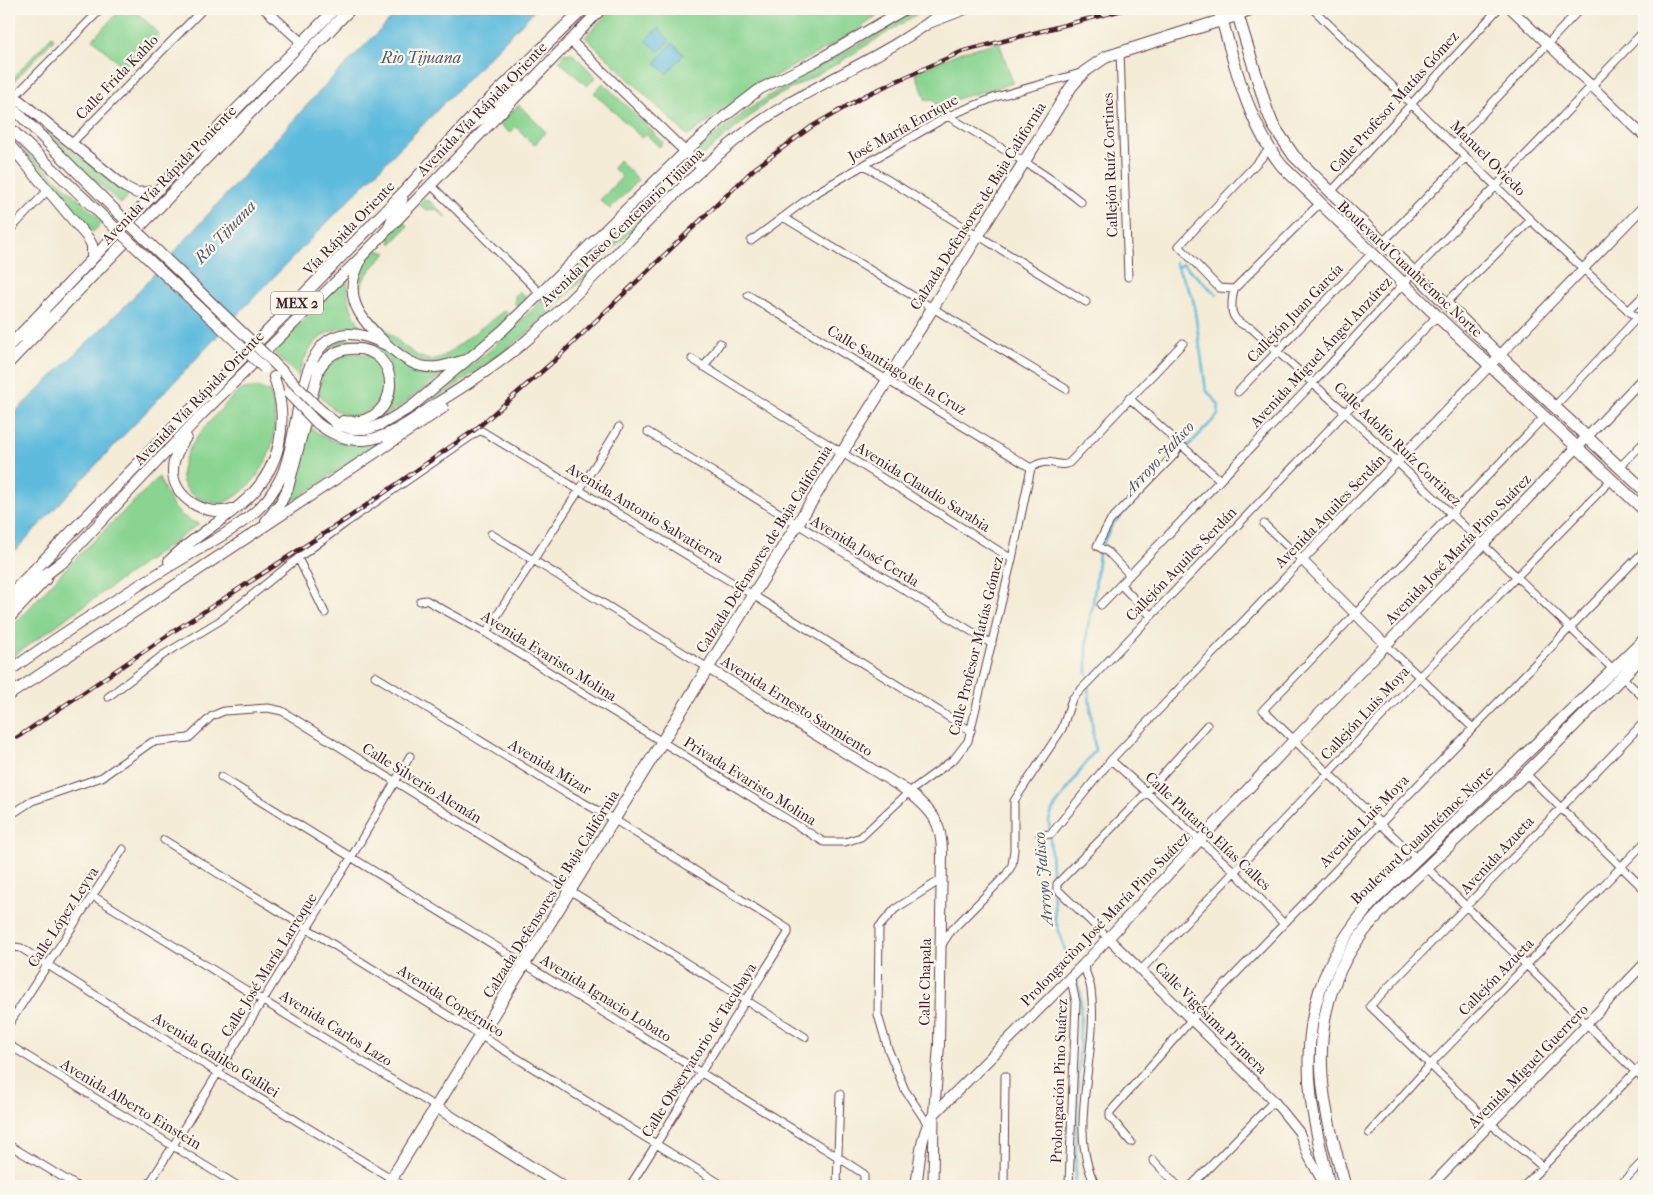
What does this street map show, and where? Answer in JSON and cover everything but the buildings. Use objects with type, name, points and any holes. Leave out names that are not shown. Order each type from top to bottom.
[{"type":"main road","name":"Avenida Vía Rápida Poniente","points":[[9,346],[92,258],[335,9]]},
{"type":"main road","name":"Avenida Vía Rápida Poniente","points":[[9,361],[350,9]]},
{"type":"main road","name":"Vía Rápida Oriente","points":[[9,596],[405,191],[480,108],[583,9]]},
{"type":"main road","name":"Avenida Vía Rápida Oriente","points":[[9,618],[201,415],[363,255],[600,9]]},
{"type":"main road","name":"Avenida Paseo Centenario Tijuana","points":[[268,364],[290,379],[324,414],[338,425],[352,429],[368,429],[382,424],[411,407],[470,359],[541,294],[685,152],[725,116],[760,89],[818,60],[905,9]]},
{"type":"main road","name":"Avenida Paseo Centenario Tijuana","points":[[268,364],[274,377],[317,423],[340,437],[364,440],[374,438],[407,423],[494,367],[569,301],[703,169],[762,120],[884,51],[947,9]]},
{"type":"main road","points":[[930,22],[964,9]]},
{"type":"main road","name":"Boulevard Cuauhtémoc Norte","points":[[1219,9],[1252,113],[1269,150],[1319,204],[1644,510]]},
{"type":"main road","name":"Boulevard Cuauhtémoc Norte","points":[[1237,12],[1261,94],[1273,125],[1294,156],[1500,356],[1644,490]]},
{"type":"main road","name":"Calzada Defensores de Baja California","points":[[389,1182],[1023,161],[1071,87],[1084,72],[1101,60],[1120,52],[1222,21],[1237,12]]},
{"type":"main road","points":[[449,142],[523,87]]},
{"type":"main road","points":[[11,97],[137,194],[150,194],[158,191]]},
{"type":"main road","points":[[11,97],[118,214],[268,364]]},
{"type":"main road","points":[[197,150],[264,98]]},
{"type":"main road","points":[[9,127],[109,222],[268,364]]},
{"type":"main road","points":[[9,144],[88,238],[92,245],[92,258]]},
{"type":"main road","points":[[390,225],[405,191]]},
{"type":"main road","points":[[363,255],[353,277],[355,304],[362,315],[390,347],[404,359],[420,366],[442,367],[470,359]]},
{"type":"main road","points":[[9,361],[44,310]]},
{"type":"main road","points":[[9,671],[155,575],[241,522],[259,508],[280,480],[286,464],[308,366],[325,341],[336,335],[356,333],[370,336],[390,347]]},
{"type":"main road","points":[[260,528],[281,502],[288,488],[315,381],[323,363],[333,354],[350,349],[366,350],[381,359],[389,374],[391,383],[387,401],[376,415],[367,420],[355,422],[344,421],[324,414]]},
{"type":"main road","points":[[9,695],[402,436],[484,378],[494,367]]},
{"type":"main road","points":[[155,575],[174,556],[238,507],[263,483],[276,458],[281,437],[283,409],[274,377]]},
{"type":"main road","points":[[201,415],[176,454],[172,468],[173,478],[181,493],[197,506],[223,512],[238,507]]},
{"type":"main road","name":"Avenida José María Pino Suárez","points":[[1293,741],[1588,436]]},
{"type":"main road","points":[[9,604],[67,558]]},
{"type":"main road","name":"Boulevard Cuauhtémoc Norte","points":[[1345,1186],[1323,1094],[1320,1058],[1326,1011],[1342,965],[1359,937],[1383,908],[1525,774],[1617,673],[1644,640]]},
{"type":"main road","name":"Boulevard Cuauhtémoc Norte","points":[[1330,1186],[1314,1118],[1309,1075],[1311,1024],[1326,971],[1347,932],[1375,899],[1417,859],[1617,673],[1644,655]]},
{"type":"main road","name":"Avenida Ernesto Sarmiento","points":[[708,668],[909,792]]},
{"type":"main road","name":"Prolongaciòn José María Pino Suárez","points":[[930,1119],[1108,938],[1293,741]]},
{"type":"main road","name":"Calle Chapala","points":[[909,792],[930,810],[940,830],[942,946],[939,1045],[930,1119]]},
{"type":"main road","name":"Avenida Carlos Lazo","points":[[436,1107],[562,1186]]},
{"type":"main road","points":[[916,1186],[930,1119]]},
{"type":"street","points":[[11,97],[101,9]]},
{"type":"street","name":"Calle Frida Kahlo","points":[[72,143],[202,9]]},
{"type":"street","points":[[265,9],[302,42]]},
{"type":"street","points":[[1237,12],[1254,9]]},
{"type":"street","name":"Manuel Oviedo","points":[[1312,9],[1412,102],[1531,220],[1644,325]]},
{"type":"street","name":"Calle Profesor Matías Gómez","points":[[1330,193],[1498,9]]},
{"type":"street","points":[[1511,9],[1644,136]]},
{"type":"street","points":[[1454,144],[1580,9]]},
{"type":"street","name":"Avenida Miguel Ángel Anzúrez","points":[[1101,605],[1644,31]]},
{"type":"street","points":[[570,40],[703,169]]},
{"type":"street","name":"Callejón Ruíz Cortines","points":[[1120,52],[1128,277]]},
{"type":"street","name":"José María Enrique","points":[[751,240],[782,217],[864,164],[948,116],[996,97],[1084,72]]},
{"type":"street","points":[[948,116],[1001,150],[1053,179],[1080,202]]},
{"type":"street","points":[[1269,150],[1179,246],[1219,288],[1234,289],[1319,204]]},
{"type":"street","points":[[1383,242],[1466,157]]},
{"type":"street","points":[[864,164],[1086,302]]},
{"type":"street","points":[[430,184],[541,294]]},
{"type":"street","points":[[9,231],[48,190]]},
{"type":"street","name":"Avenida Aquiles Serdán","points":[[1046,834],[1111,760],[1644,206]]},
{"type":"street","points":[[782,217],[1066,389]]},
{"type":"street","points":[[1446,303],[1531,220]]},
{"type":"street","name":"Callejón Juan García","points":[[1238,392],[1372,253]]},
{"type":"street","name":"Calle Adolfo Ruíz Cortinez","points":[[1234,289],[1231,307],[1234,318],[1242,325],[1251,328],[1314,382],[1644,698]]},
{"type":"street","name":"Calle Santiago de la Cruz","points":[[748,295],[1031,468]]},
{"type":"street","points":[[1628,311],[1644,295]]},
{"type":"street","name":"Callejón Aquiles Serdán","points":[[942,946],[950,932],[1006,875],[1012,865],[1015,800],[1062,729],[1072,699],[1346,413],[1436,316]]},
{"type":"street","points":[[1555,406],[1636,318]]},
{"type":"street","points":[[704,366],[720,343]]},
{"type":"street","points":[[1031,468],[1044,462],[1065,465],[1069,463],[1183,343]]},
{"type":"street","name":"Avenida Claudio Sarabia","points":[[692,359],[1012,559]]},
{"type":"street","name":"Avenida José María Pino Suárez","points":[[1588,436],[1644,377]]},
{"type":"street","points":[[1129,398],[1220,479]]},
{"type":"street","points":[[1417,859],[1263,710],[1545,416]]},
{"type":"street","points":[[486,633],[532,560],[580,491],[619,428]]},
{"type":"street","name":"Avenida Antonio Salvatierra","points":[[298,558],[477,431],[482,430],[753,595],[971,731]]},
{"type":"street","name":"Avenida José Cerda","points":[[648,432],[992,644]]},
{"type":"street","points":[[1620,468],[1644,442]]},
{"type":"street","points":[[1130,575],[1105,551],[1097,546],[1110,521],[1175,454],[1181,445]]},
{"type":"street","name":"Calle Profesor Matías Gómez","points":[[824,842],[845,842],[861,837],[909,792],[954,759],[968,741],[1012,559],[1031,468]]},
{"type":"street","name":"Callejón Luis Moya","points":[[1142,969],[1420,676],[1612,479]]},
{"type":"street","points":[[1264,524],[1473,728]]},
{"type":"street","name":"Avenida Ernesto Sarmiento","points":[[491,534],[708,668]]},
{"type":"street","name":"Avenida Luis Moya","points":[[1131,1142],[1109,1114],[1192,1019],[1644,551]]},
{"type":"street","points":[[108,697],[163,655],[221,620],[298,558],[325,613]]},
{"type":"street","points":[[1121,584],[1151,616]]},
{"type":"street","name":"Avenida Evaristo Molina","points":[[420,601],[426,600],[486,633],[662,742]]},
{"type":"street","name":"Avenida Mizar","points":[[375,676],[564,792],[615,820],[788,928]]},
{"type":"street","name":"Calle Silverio Alemán","points":[[9,816],[32,802],[102,777],[152,742],[189,738],[212,716],[224,711],[268,708],[282,711],[805,1037]]},
{"type":"street","name":"Avenida Azueta","points":[[1430,1065],[1370,1008],[1644,722]]},
{"type":"street","points":[[1147,792],[1207,725]]},
{"type":"street","name":"Privada Evaristo Molina","points":[[662,742],[824,842]]},
{"type":"street","name":"Calle José María Larroque","points":[[148,1186],[352,856],[410,756]]},
{"type":"street","name":"Calle Plutarco Elías Calles","points":[[1111,760],[1202,840],[1284,924]]},
{"type":"street","points":[[1525,774],[1644,888]]},
{"type":"street","name":"Avenida Ignacio Lobato","points":[[221,777],[838,1157],[864,1174],[864,1186]]},
{"type":"street","name":"Calle Vigésima Primera","points":[[1147,792],[1056,887],[1142,969],[1274,1101],[1299,1132],[1309,1157],[1325,1186]]},
{"type":"street","name":"Avenida Copérnico","points":[[164,840],[724,1186]]},
{"type":"street","name":"Callejón Azueta","points":[[1369,1133],[1430,1065],[1644,844]]},
{"type":"street","name":"Calle López Leyva","points":[[9,1024],[123,849]]},
{"type":"street","points":[[1426,867],[1644,1080]]},
{"type":"street","points":[[930,1119],[905,1090],[888,1049],[878,1015],[879,927],[895,909],[942,879]]},
{"type":"street","name":"Avenida Carlos Lazo","points":[[93,896],[436,1107]]},
{"type":"street","name":"Calle Observatorio de Tacubaya","points":[[630,1186],[788,933],[788,928]]},
{"type":"street","name":"Avenida Galileo Galilei","points":[[12,948],[21,948],[389,1182],[404,1186]]},
{"type":"street","points":[[1083,964],[1091,990],[1092,1013],[1084,1146],[1089,1174],[1096,1186]]},
{"type":"street","name":"Avenida Miguel Guerrero","points":[[1430,1186],[1644,964]]},
{"type":"street","name":"Prolongación Pino Suárez","points":[[1069,1186],[1076,1002],[1070,976]]},
{"type":"street","name":"Avenida Alberto Einstein","points":[[9,1046],[238,1186]]},
{"type":"street","points":[[1524,1186],[1644,1063]]},
{"type":"street","points":[[1430,1065],[1491,1124],[1542,1167]]},
{"type":"street","points":[[1004,1186],[1005,1076]]},
{"type":"street","points":[[837,1186],[840,1094]]},
{"type":"street","points":[[1191,1186],[1274,1101]]},
{"type":"street","name":"Calle Chapala","points":[[930,1119],[933,1186]]},
{"type":"street","points":[[9,1145],[77,1186]]},
{"type":"street","points":[[1153,1160],[1178,1186]]},
{"type":"street","points":[[1619,1186],[1644,1160]]},
{"type":"green space","points":[[121,9],[133,9],[159,33],[125,69],[93,39]]},
{"type":"green space","points":[[612,9],[886,9],[851,35],[758,85],[688,136],[585,37]]},
{"type":"green space","points":[[915,9],[925,9],[833,66],[770,100],[699,158],[695,153],[767,97]]},
{"type":"green space","points":[[52,36],[54,39],[13,82],[9,79],[9,74],[13,78]]},
{"type":"green space","points":[[999,42],[1013,83],[953,100],[938,109],[934,99],[926,100],[915,72],[961,52]]},
{"type":"green space","points":[[572,53],[596,77],[587,86],[559,61],[564,54]]},
{"type":"green space","points":[[603,83],[663,142],[659,147],[646,134],[642,138],[594,93]]},
{"type":"green space","points":[[519,105],[546,132],[534,145],[516,127],[510,133],[499,124]]},
{"type":"green space","points":[[29,118],[129,195],[121,204]]},
{"type":"green space","points":[[14,139],[103,222],[93,232],[85,225]]},
{"type":"green space","points":[[619,160],[638,180],[610,209],[600,200],[622,177],[613,168]]},
{"type":"green space","points":[[650,197],[657,205],[528,333],[421,411],[395,426],[489,351]]},
{"type":"green space","points":[[424,200],[430,201],[447,218],[436,209],[425,210],[419,204]]},
{"type":"green space","points":[[403,221],[408,226],[391,244],[389,235]]},
{"type":"green space","points":[[377,250],[387,253],[365,277],[362,286],[362,298],[369,311],[384,327],[418,356],[430,360],[444,356],[505,310],[511,315],[469,352],[450,362],[439,364],[416,361],[398,350],[388,341],[370,320],[358,298],[356,289],[360,273],[368,258]]},
{"type":"green space","points":[[348,275],[350,303],[354,316],[362,328],[349,327],[338,329],[320,338],[307,354],[298,376],[273,352]]},
{"type":"green space","points":[[519,291],[527,298],[519,308],[515,304],[515,296]]},
{"type":"green space","points":[[363,339],[388,350],[423,372],[437,373],[447,371],[392,412],[368,422],[379,415],[390,365],[384,356],[367,345],[347,343],[328,349],[320,356],[329,345],[338,341]]},
{"type":"green space","points":[[342,353],[362,354],[375,359],[382,369],[384,381],[381,394],[374,405],[365,413],[352,416],[337,411],[318,392],[328,365]]},
{"type":"green space","points":[[257,387],[270,392],[274,409],[275,426],[267,458],[249,486],[236,496],[221,504],[201,499],[188,491],[183,481],[182,469],[186,456],[203,429],[230,399],[242,390]]},
{"type":"green space","points":[[308,425],[325,437],[342,442],[381,441],[284,507],[296,477]]},
{"type":"green space","points":[[159,477],[169,500],[178,512],[199,524],[9,659],[9,630],[65,569]]},
{"type":"water","name":"Rio Tijuana","points":[[401,9],[536,9],[259,292],[9,557],[9,418],[127,304],[328,82]]},
{"type":"water","points":[[658,28],[670,40],[659,52],[646,40]]},
{"type":"water","points":[[672,43],[684,54],[667,74],[655,63]]},
{"type":"waterway","name":"Arroyo Jalisco","points":[[1087,674],[1087,631],[1093,604],[1099,553],[1112,525],[1218,415],[1219,405],[1206,390],[1193,298],[1175,263]]},
{"type":"waterway","points":[[1177,267],[1183,264],[1217,295]]},
{"type":"waterway","name":"Arroyo Jalisco","points":[[1070,964],[1055,920],[1049,821],[1052,811],[1095,750],[1088,686]]},
{"type":"waterway","name":"Arroyo Jalisco","points":[[1075,1186],[1081,993],[1076,978]]},
{"type":"railway","points":[[9,743],[174,631],[348,518],[476,429],[555,360],[754,169],[811,127],[866,95],[961,52],[1126,9]]},
{"type":"water label","name":"Río Tijuana","points":[[225,232]]}]
